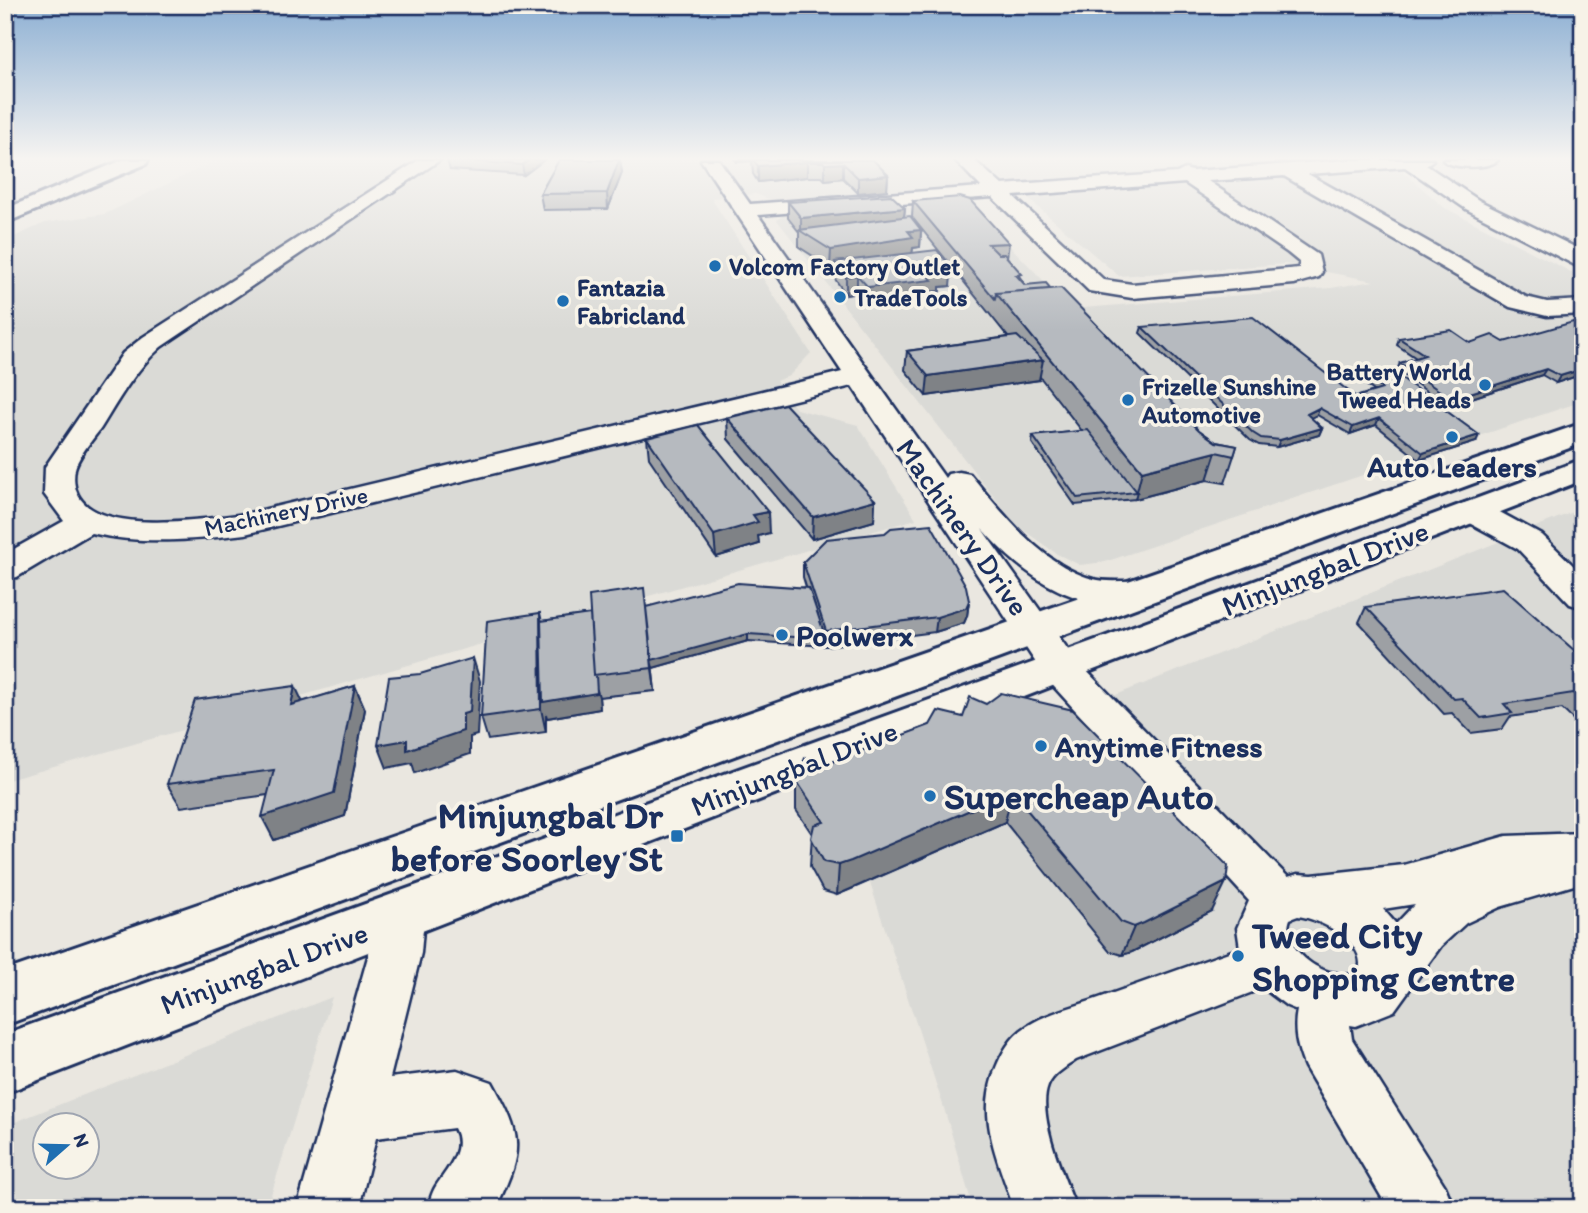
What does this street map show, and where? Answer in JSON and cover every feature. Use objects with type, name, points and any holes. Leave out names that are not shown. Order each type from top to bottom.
[{"type":"main road","name":"Minjungbal Drive","points":[[5,1064],[399,917],[1047,649],[1139,591],[1583,432]]},
{"type":"main road","name":"Minjungbal Drive","points":[[5,998],[1047,649],[1490,505],[1583,469]]},
{"type":"street","name":"Machinery Drive","points":[[344,217],[152,342],[132,359],[60,467],[57,480],[65,505],[103,526],[144,531],[180,531],[245,524],[863,381]]},
{"type":"street","name":"Machinery Drive","points":[[749,217],[1047,649]]},
{"type":"street","points":[[1022,217],[1097,286],[1132,291],[1294,277],[1311,272],[1310,260],[1248,217]]},
{"type":"street","points":[[1369,217],[1518,302],[1547,309],[1583,307]]},
{"type":"street","points":[[1496,217],[1583,260]]},
{"type":"street","points":[[1544,241],[1583,238]]},
{"type":"street","name":"Machinery Drive","points":[[863,381],[910,418],[986,516],[1034,559],[1065,581],[1086,589],[1104,592],[1139,591]]},
{"type":"street","points":[[1490,505],[1514,532],[1578,572]]},
{"type":"street","points":[[5,569],[89,520]]},
{"type":"street","points":[[1047,649],[1086,698],[1294,898],[1321,898],[1344,908],[1373,933],[1380,943],[1386,964],[1383,982]]},
{"type":"street","points":[[1517,855],[1583,855],[1548,874],[1511,881],[1445,907],[1422,927],[1378,990],[1362,999],[1326,998],[1302,987],[1273,960],[1263,939],[1266,911],[1294,898],[1404,886],[1517,855]]},
{"type":"street","points":[[328,1208],[395,953],[399,917]]},
{"type":"street","points":[[1045,1208],[1026,1152],[1017,1108],[1019,1082],[1032,1058],[1041,1048],[1273,960]]},
{"type":"street","points":[[1326,998],[1322,1022],[1325,1048],[1423,1208]]},
{"type":"street","points":[[353,1112],[457,1099],[472,1102],[487,1132],[485,1152],[478,1176],[465,1201],[458,1208]]},
{"type":"shaded area","points":[[88,217],[723,217],[811,353],[789,376],[776,381],[796,409],[858,425],[916,519],[5,781],[5,241],[45,223]]},
{"type":"shaded area","points":[[781,217],[981,217],[1071,309],[1331,288],[1374,281],[1285,264],[1119,276],[1049,217],[1462,217],[1583,278],[1583,298],[1513,307],[1547,319],[1583,315],[1583,401],[1105,562],[1080,565],[1057,554],[1016,525],[777,220]]},
{"type":"shaded area","name":"Tweed City Shopping Centre","points":[[1583,508],[1583,1208],[973,1208],[944,1108],[844,804]]},
{"type":"shaded area","points":[[332,997],[267,1208],[5,1208],[5,1126],[32,1115],[32,1182],[102,1182],[102,1112],[40,1112]]},
{"type":"building","points":[[910,217],[921,230],[908,231],[913,237],[831,250],[799,230]]},
{"type":"building","points":[[926,217],[985,217],[1009,243],[988,244],[998,254],[1004,254],[1022,274],[1016,275],[1025,285],[1046,283],[1051,289],[996,293],[995,299]]},
{"type":"building","points":[[937,250],[952,268],[939,269],[942,273],[928,275],[932,280],[868,287],[857,275],[846,277],[835,262]]},
{"type":"building","points":[[1061,288],[1199,430],[1216,442],[1237,446],[1234,456],[1216,452],[1142,471],[996,293]]},
{"type":"building","points":[[1253,317],[1356,397],[1382,389],[1369,378],[1399,376],[1479,435],[1423,453],[1379,418],[1353,427],[1319,408],[1307,414],[1322,428],[1280,440],[1261,438],[1142,327]]},
{"type":"building","points":[[1573,322],[1583,327],[1583,369],[1560,376],[1546,369],[1451,399],[1400,363],[1425,355],[1399,338],[1451,330],[1470,343],[1492,335],[1504,342]]},
{"type":"building","points":[[1017,336],[1043,360],[928,376],[907,351]]},
{"type":"building","points":[[785,404],[875,500],[813,517],[727,418]]},
{"type":"building","points":[[698,425],[768,512],[753,515],[758,522],[714,535],[647,438]]},
{"type":"building","points":[[1088,430],[1137,492],[1077,498],[1033,436]]},
{"type":"building","points":[[931,524],[966,586],[969,601],[966,608],[937,617],[826,631],[803,562],[826,539],[885,533],[891,528]]},
{"type":"building","points":[[738,583],[809,588],[826,639],[748,634],[652,660],[646,607]]},
{"type":"building","points":[[644,588],[652,668],[594,675],[589,596]]},
{"type":"building","points":[[1503,588],[1583,658],[1583,702],[1573,693],[1504,704],[1512,713],[1481,718],[1462,698],[1454,699],[1366,607]]},
{"type":"building","points":[[540,613],[541,709],[481,717],[487,621]]},
{"type":"building","points":[[590,614],[597,693],[543,702],[541,621]]},
{"type":"building","points":[[473,658],[470,712],[463,714],[463,731],[407,750],[407,740],[378,745],[389,677],[420,674]]},
{"type":"building","points":[[295,686],[291,705],[355,686],[334,793],[262,817],[274,770],[167,784],[195,700]]},
{"type":"building","points":[[1001,693],[1073,710],[1228,866],[1226,882],[1134,927],[1121,922],[1012,792],[851,861],[839,865],[824,862],[811,838],[814,825],[824,822],[796,780],[805,758],[824,765],[930,725],[938,711],[963,717],[970,697],[986,704]]},
{"type":"place","name":"Volcom Factory Outlet","points":[[715,266]]},
{"type":"place","name":"TradeTools","points":[[840,297]]},
{"type":"place","name":"Fantazia Fabricland","points":[[563,301]]},
{"type":"place","name":"Battery World Tweed Heads","points":[[1485,385]]},
{"type":"place","name":"Frizelle Sunshine Automotive","points":[[1128,400]]},
{"type":"place","name":"Auto Leaders","points":[[1452,437]]},
{"type":"place","name":"Poolwerx","points":[[782,635]]},
{"type":"place","name":"Anytime Fitness","points":[[1041,746]]},
{"type":"place","name":"Supercheap Auto","points":[[930,796]]},
{"type":"place","name":"Minjungbal Dr before Soorley St","points":[[677,836]]},
{"type":"place","name":"Tweed City Shopping Centre","points":[[1238,956]]}]
